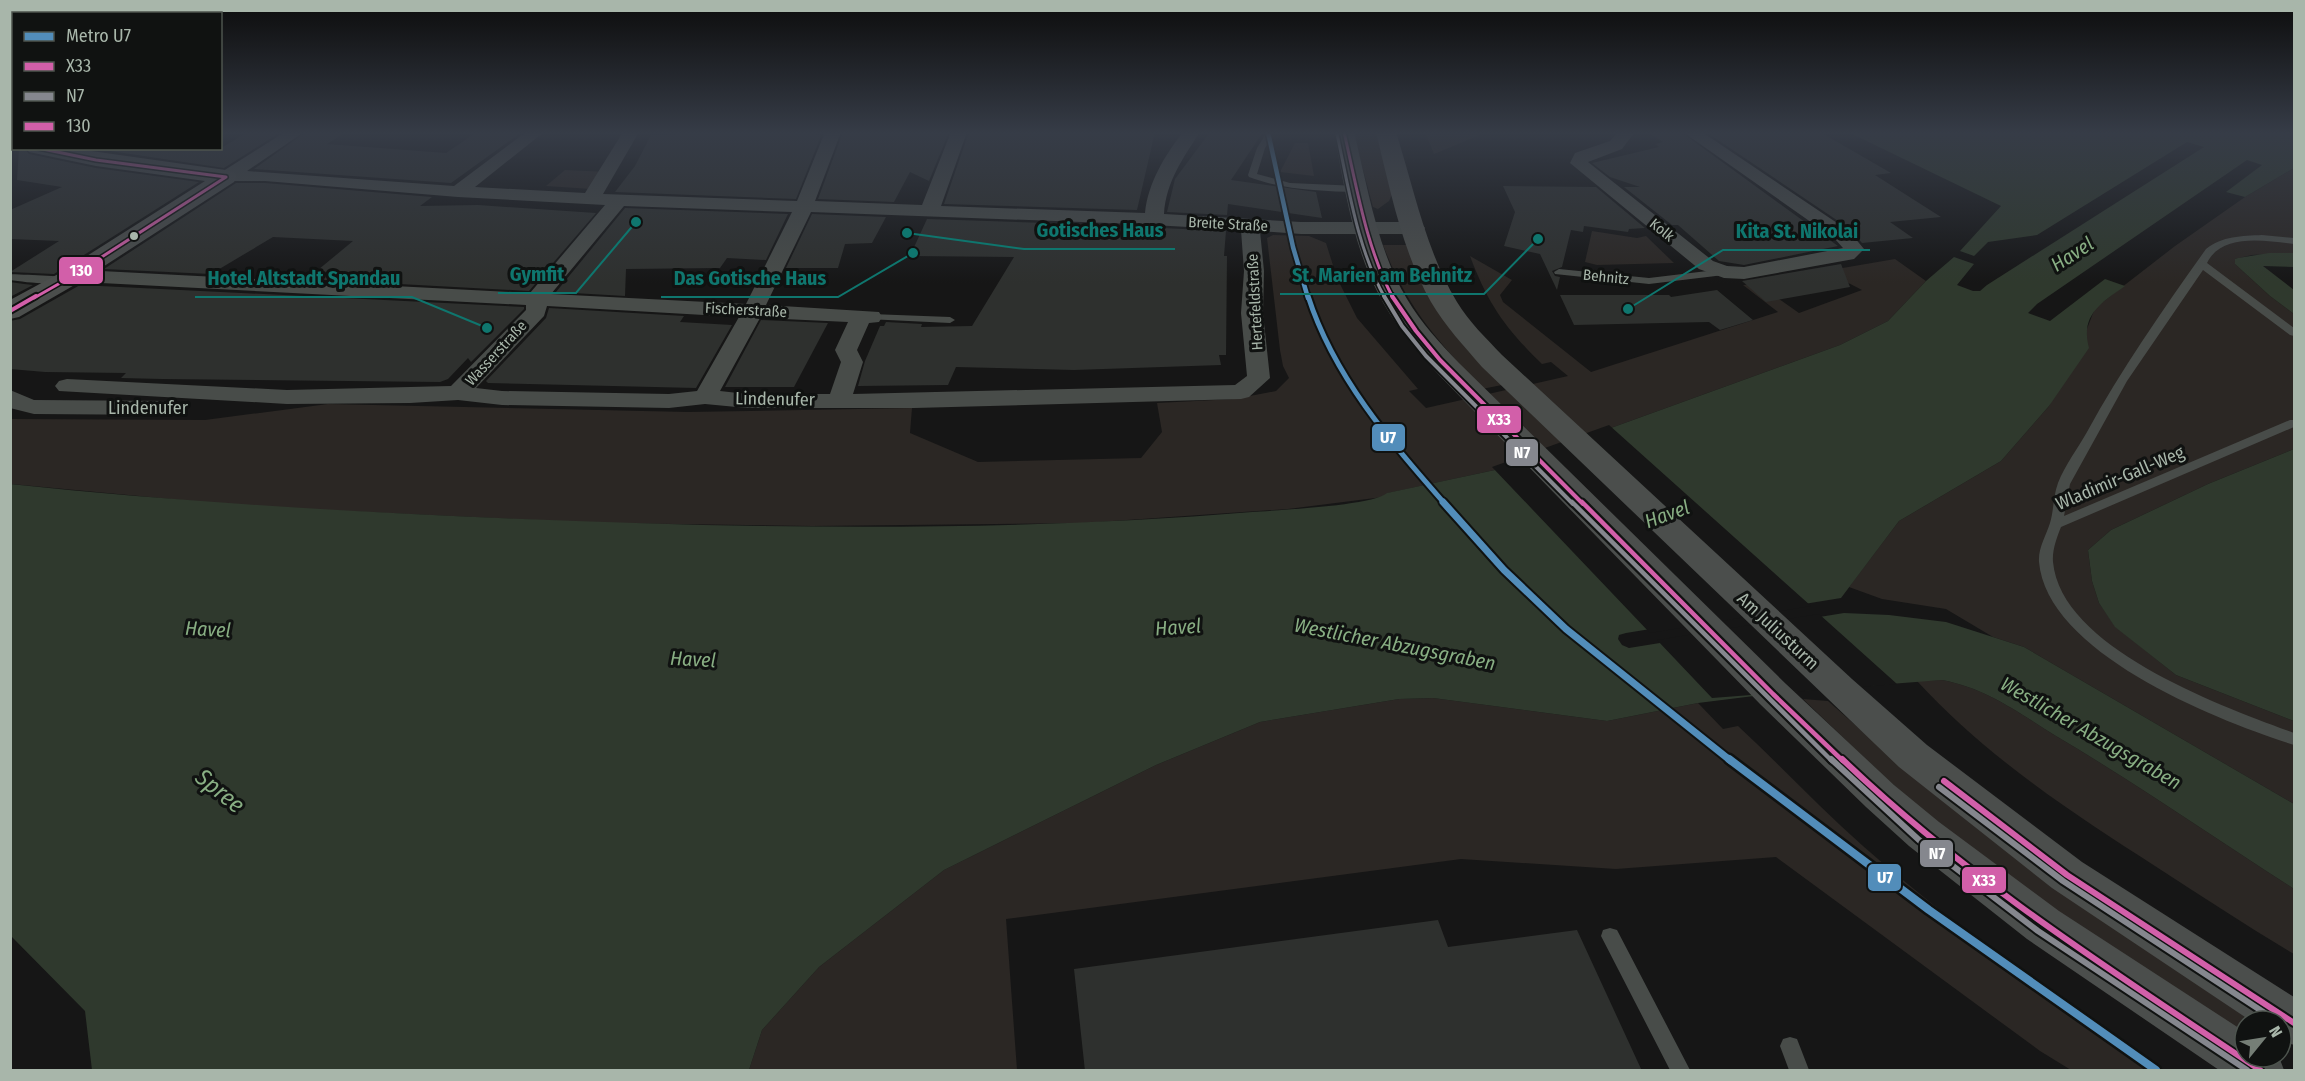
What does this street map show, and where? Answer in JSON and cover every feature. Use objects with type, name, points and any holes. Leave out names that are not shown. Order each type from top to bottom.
[{"type":"main road","points":[[10,310],[69,278],[218,182]]},
{"type":"main road","points":[[1356,182],[1367,228],[1380,268],[1402,312],[1427,345],[1476,397],[1773,694],[1872,789],[1979,877],[2043,925],[2260,1071]]},
{"type":"main road","name":"Am Juliusturm","points":[[1401,182],[1432,279],[1452,314],[1492,362],[1839,689],[1913,756],[2017,838],[2137,922],[2295,1023]]},
{"type":"street","name":"Breite Straße","points":[[343,182],[458,192],[804,208],[1154,220],[1321,229],[1415,228]]},
{"type":"street","points":[[458,192],[470,182]]},
{"type":"street","points":[[591,198],[600,182]]},
{"type":"street","points":[[705,397],[771,275],[804,208],[813,182]]},
{"type":"street","points":[[929,212],[940,182]]},
{"type":"street","points":[[1154,220],[1154,210],[1163,182]]},
{"type":"street","name":"Kolk","points":[[1603,182],[1706,265],[1734,272]]},
{"type":"street","name":"Behnitz","points":[[1734,272],[1847,255],[1854,249],[1842,235],[1765,182]]},
{"type":"street","name":"Wasserstraße","points":[[458,393],[536,311],[537,298],[619,200]]},
{"type":"street","name":"Hertefeldstraße","points":[[1251,225],[1254,271],[1252,314],[1259,378]]},
{"type":"street","name":"Fischerstraße","points":[[69,278],[101,277],[866,316]]},
{"type":"street","points":[[839,401],[852,362],[846,350],[866,316]]},
{"type":"street","name":"Lindenufer","points":[[67,386],[287,397],[410,396],[458,393],[502,398],[669,401],[705,397],[747,401],[839,401],[1241,392],[1259,378]]},
{"type":"street","name":"Lindenufer","points":[[10,397],[17,403],[34,407],[217,408],[287,397]]},
{"type":"lane","points":[[1280,182],[1316,188],[1358,189]]},
{"type":"lane","points":[[2056,524],[2064,484],[2121,381],[2210,250],[2234,240],[2295,234]]},
{"type":"lane","points":[[2266,237],[2295,241]]},
{"type":"lane","points":[[2202,264],[2295,333]]},
{"type":"lane","name":"Behnitz","points":[[1560,272],[1649,281],[1734,272]]},
{"type":"lane","name":"Fischerstraße","points":[[10,277],[38,280],[69,278]]},
{"type":"lane","points":[[866,316],[950,320]]},
{"type":"lane","name":"Wladimir-Gall-Weg","points":[[2295,423],[2056,524],[2051,535],[2046,562],[2060,603],[2089,633],[2122,661],[2216,707],[2295,739]]},
{"type":"lane","points":[[1610,936],[1680,1071]]},
{"type":"lane","points":[[1791,1046],[1798,1071]]},
{"type":"shaded area","points":[[550,182],[598,182],[591,189],[546,186]]},
{"type":"shaded area","points":[[1366,182],[1392,182],[1394,190],[1389,201],[1378,209],[1373,207]]},
{"type":"shaded area","points":[[2270,182],[2294,182],[2294,253],[2252,255],[2235,259],[2235,264],[2294,314],[2294,449],[2208,484],[2111,530],[2088,550],[2092,581],[2099,603],[2116,627],[2176,675],[2294,721],[2294,804],[2024,647],[1993,637],[1946,609],[1882,599],[1849,587],[1899,521],[2001,461],[2049,406],[2085,334],[2095,308],[2175,246]]},
{"type":"shaded area","points":[[1592,231],[1637,238],[1646,236],[1674,263],[1597,265],[1585,262]]},
{"type":"shaded area","points":[[1273,235],[1309,236],[1326,243],[1337,278],[1357,318],[1418,389],[1409,391],[1426,408],[1568,376],[1551,362],[1542,364],[1508,327],[1491,302],[1470,256],[1512,280],[1500,295],[1503,302],[1591,372],[1778,312],[1743,285],[1758,284],[1799,313],[1862,290],[1825,271],[1895,259],[1926,281],[1888,321],[1840,345],[1495,470],[1388,493],[1383,497],[1288,509],[1084,523],[812,526],[599,523],[257,507],[11,484],[11,419],[205,420],[328,404],[688,412],[912,408],[910,433],[978,462],[1141,458],[1162,432],[1157,403],[1234,399],[1276,391],[1289,378],[1283,366],[1280,350],[1267,238]]},
{"type":"shaded area","points":[[1383,245],[1408,245],[1502,385],[1482,389],[1437,339],[1413,306]]},
{"type":"shaded area","points":[[1942,680],[1988,695],[2015,710],[2294,889],[2294,954],[2091,824],[2000,758],[1971,734],[1917,681]]},
{"type":"shaded area","points":[[1433,698],[1607,721],[1698,703],[1723,729],[1738,726],[1847,832],[1971,935],[2160,1070],[2071,1070],[2040,1051],[1776,857],[1616,869],[1461,859],[1006,919],[1017,1070],[749,1070],[762,1030],[819,967],[944,870],[1156,765],[1260,722],[1399,699]]},
{"type":"shaded area","points":[[1803,699],[1828,701],[1902,766],[2242,1009],[2233,1009],[2233,1030],[2130,962],[1980,856],[1925,813]]},
{"type":"water","points":[[1952,182],[2122,182],[2037,235],[1988,242],[1974,256],[1960,251],[2001,206]]},
{"type":"water","points":[[2148,182],[2214,182],[2037,304],[2028,313],[2050,321],[2105,279],[2125,286],[2101,304],[2090,318],[2087,327],[2089,348],[2049,406],[2001,461],[1899,521],[1841,598],[1626,633],[1619,635],[1618,639],[1622,645],[1629,648],[1844,613],[1889,615],[1946,622],[2024,647],[2294,804],[2294,889],[2015,710],[1988,695],[1942,680],[1786,692],[1698,703],[1607,721],[1433,698],[1399,699],[1260,722],[1156,765],[944,870],[819,967],[762,1030],[749,1070],[92,1070],[85,1011],[11,936],[10,484],[266,506],[523,519],[705,525],[979,526],[1302,509],[1363,501],[1387,493],[1495,470],[1840,345],[1888,321],[1926,281],[1954,257],[1974,264],[1957,285],[1980,291]]},
{"type":"water","points":[[2239,182],[2270,182],[2245,197],[2226,192]]},
{"type":"water","points":[[2269,253],[2294,253],[2294,267],[2263,266],[2294,290],[2294,314],[2235,264],[2235,259],[2238,258]]},
{"type":"water","points":[[2294,449],[2294,721],[2176,675],[2115,627],[2099,603],[2092,581],[2088,550],[2111,530],[2208,484]]},
{"type":"pier","points":[[1609,425],[1811,606],[1650,633],[1492,467]]},
{"type":"pier","points":[[1819,614],[1897,684],[1712,698],[1657,640]]},
{"type":"building","points":[[33,182],[198,182],[54,274],[10,272],[59,241],[10,239],[10,210],[62,187]]},
{"type":"building","points":[[622,182],[803,182],[796,199],[615,192]]},
{"type":"building","points":[[824,182],[904,182],[894,202],[818,199]]},
{"type":"building","points":[[951,182],[1143,182],[1137,210],[944,204]]},
{"type":"building","points":[[1174,182],[1248,182],[1316,192],[1322,218],[1228,204],[1227,215],[1167,212]]},
{"type":"building","points":[[1626,182],[1750,182],[1838,246],[1744,265],[1719,261],[1678,225],[1672,225],[1624,187],[1640,187]]},
{"type":"building","points":[[1781,182],[1887,182],[1941,217],[1890,222],[1913,238],[1862,243],[1850,229]]},
{"type":"building","points":[[236,183],[265,183],[432,197],[420,206],[478,205],[596,213],[529,291],[307,279],[353,241],[273,237],[211,274],[104,269]]},
{"type":"building","points":[[1503,186],[1596,187],[1645,228],[1629,229],[1628,232],[1584,226],[1583,232],[1571,230],[1562,267],[1552,271],[1555,276],[1560,277],[1557,290],[1540,254],[1504,246],[1515,212]]},
{"type":"building","points":[[625,208],[788,214],[766,260],[727,258],[720,268],[626,269],[625,296],[556,292]]},
{"type":"building","points":[[812,214],[886,217],[872,243],[845,244],[838,268],[786,268]]},
{"type":"building","points":[[927,219],[1134,226],[1131,239],[1140,227],[1226,231],[1224,256],[1227,256],[1226,355],[1219,355],[1221,365],[1074,370],[956,367],[948,385],[858,386],[865,361],[880,326],[884,326],[886,322],[922,324],[921,327],[972,326],[1014,257],[910,256]]},
{"type":"building","points":[[1841,264],[1850,287],[1766,302],[1742,281]]},
{"type":"building","points":[[10,282],[24,284],[33,285],[10,297]]},
{"type":"building","points":[[80,285],[524,307],[524,309],[471,362],[468,358],[448,379],[440,382],[121,378],[126,373],[10,369],[10,321],[20,319]]},
{"type":"building","points":[[1717,290],[1753,320],[1720,330],[1709,322],[1574,325],[1560,295],[1669,295],[1671,297]]},
{"type":"building","points":[[549,308],[684,316],[680,322],[732,325],[696,388],[488,383],[486,381],[546,318]]},
{"type":"building","points":[[761,320],[828,323],[794,387],[725,387]]},
{"type":"building","points":[[1438,920],[1448,947],[1577,930],[1642,1071],[1085,1071],[1074,969]]},
{"type":"metro line","name":"U7","points":[[1279,182],[1293,247],[1310,303],[1320,330],[1344,375],[1381,428],[1423,479],[1518,584],[1547,612],[1626,679],[1818,828],[2042,991],[2156,1070]]},
{"type":"transit line","name":"130","points":[[10,311],[69,278],[218,182]]},
{"type":"transit line","name":"N7","points":[[1348,182],[1360,235],[1373,274],[1395,315],[1410,336],[1435,365],[1768,699],[1875,802],[1919,840],[2038,931],[2247,1070]]},
{"type":"transit line","name":"X33","points":[[1355,182],[1367,231],[1380,269],[1388,288],[1416,331],[1449,369],[1773,694],[1880,796],[1924,834],[2043,925],[2260,1070]]},
{"type":"transit line","name":"X33","points":[[1944,781],[2067,875],[2294,1023]]},
{"type":"transit line","name":"N7","points":[[1939,787],[2063,881],[2259,1009]]},
{"type":"place","name":"Gymfit","points":[[636,222]]},
{"type":"place","name":"Gotisches Haus","points":[[907,233]]},
{"type":"place","name":"St. Marien am Behnitz","points":[[1538,239]]},
{"type":"place","name":"Das Gotische Haus","points":[[913,253]]},
{"type":"place","name":"Kita St. Nikolai","points":[[1628,309]]},
{"type":"place","name":"Hotel Altstadt Spandau","points":[[487,328]]},
{"type":"water label","name":"Havel","points":[[2072,254]]},
{"type":"water label","name":"Havel","points":[[1667,514]]},
{"type":"water label","name":"Havel","points":[[1178,627]]},
{"type":"water label","name":"Havel","points":[[208,629]]},
{"type":"water label","name":"Westlicher Abzugsgraben","points":[[1395,644]]},
{"type":"water label","name":"Havel","points":[[693,659]]},
{"type":"water label","name":"Westlicher Abzugsgraben","points":[[2091,733]]},
{"type":"water label","name":"Spree","points":[[220,791]]}]
